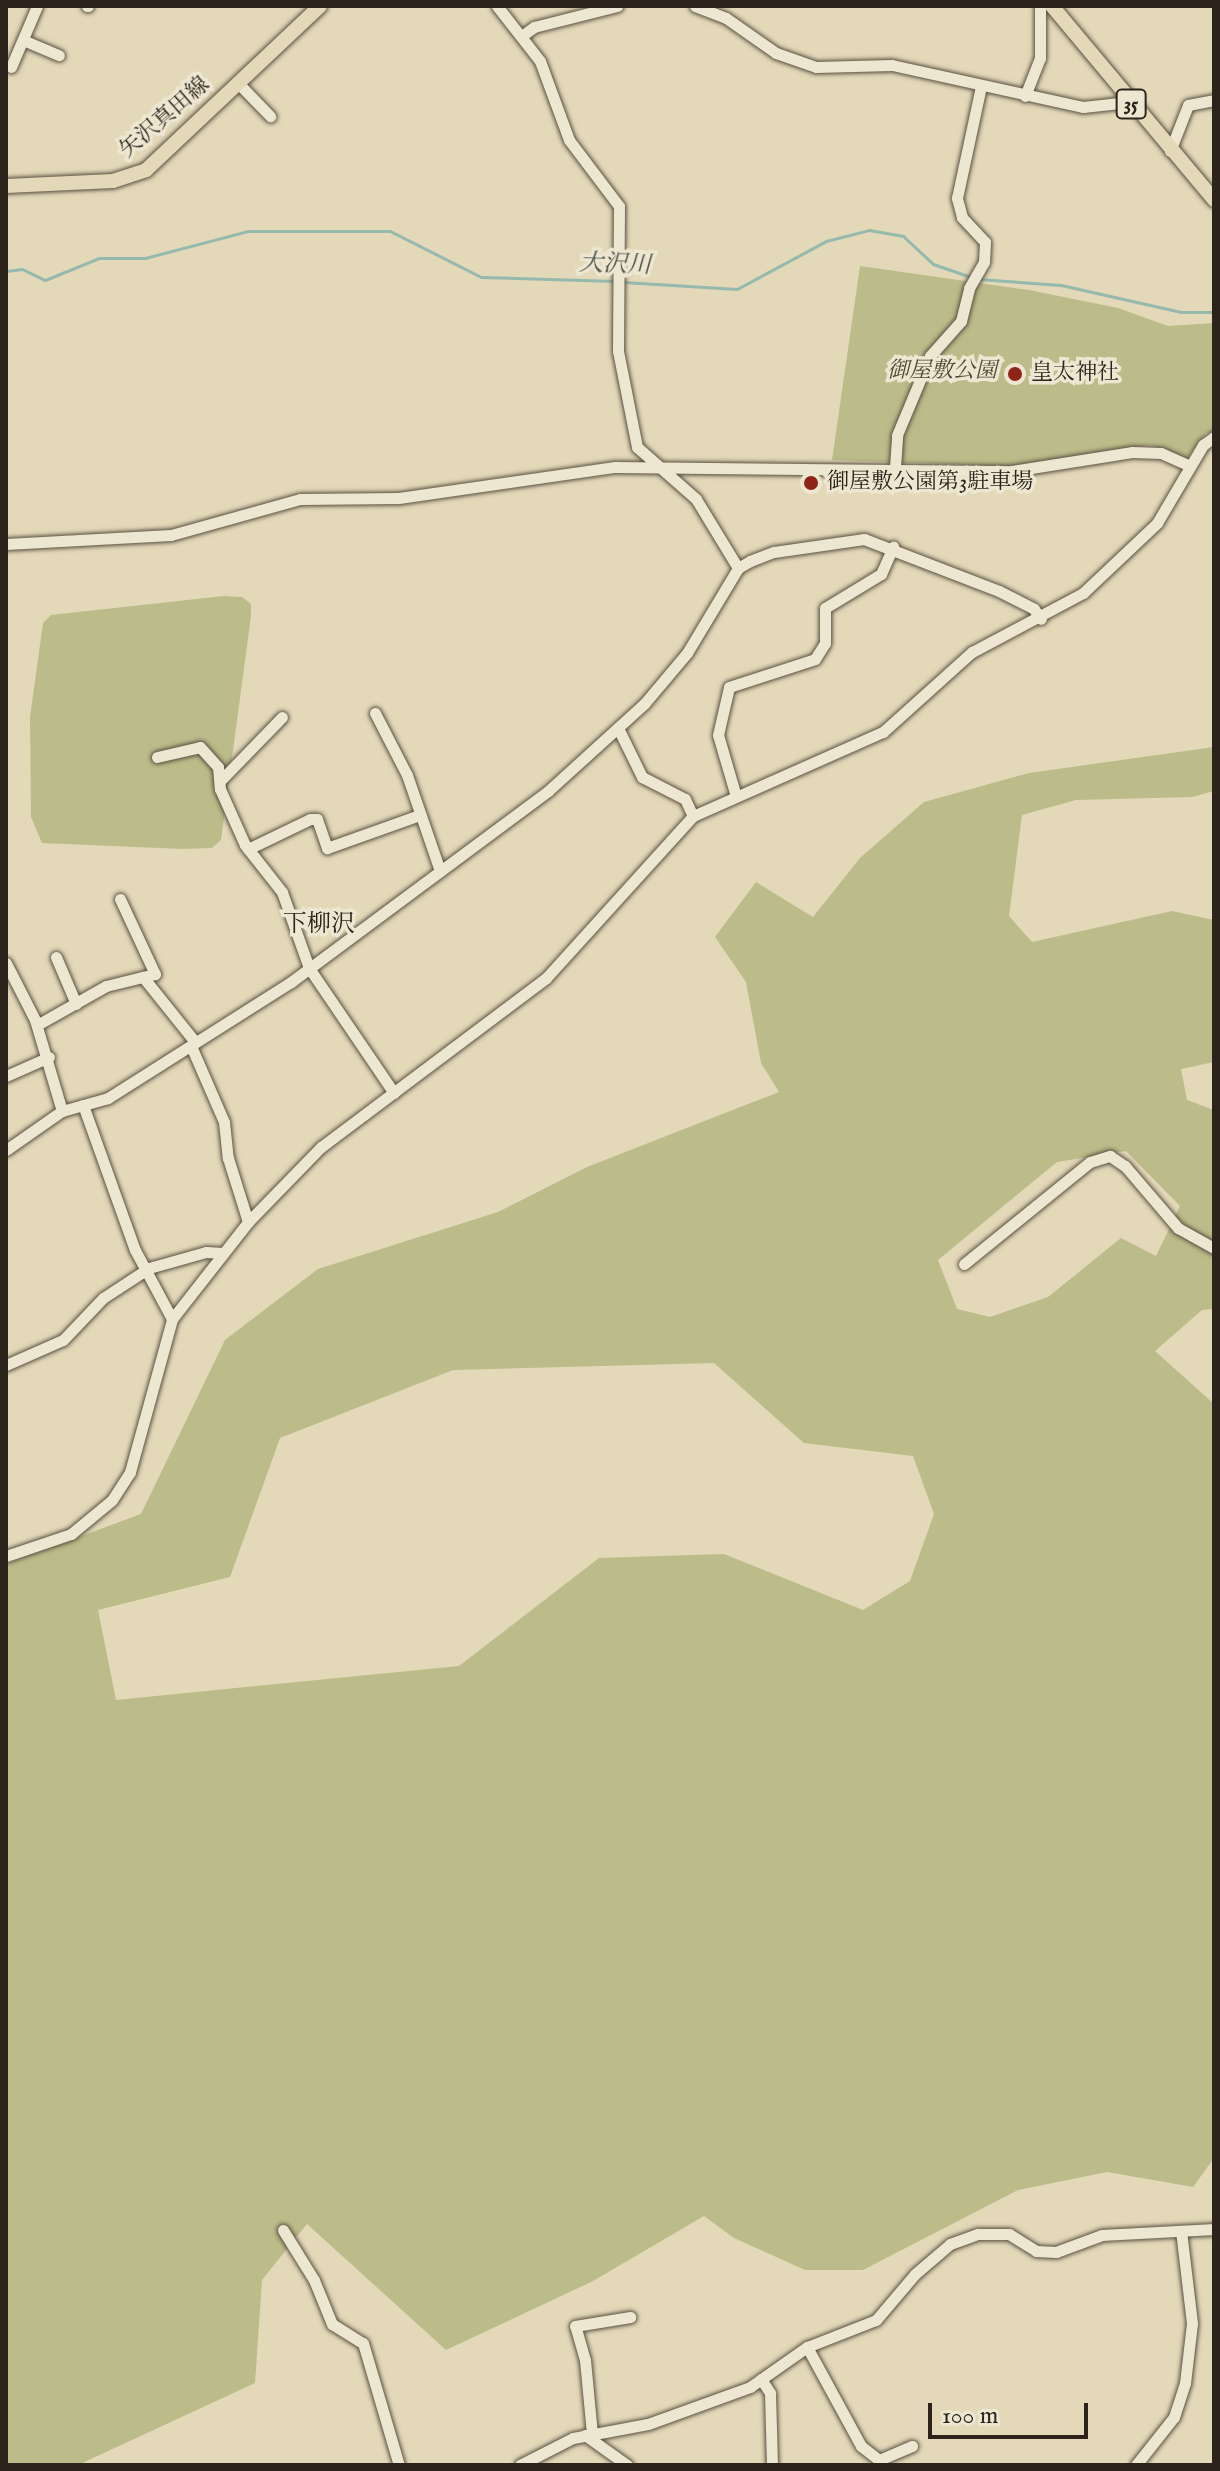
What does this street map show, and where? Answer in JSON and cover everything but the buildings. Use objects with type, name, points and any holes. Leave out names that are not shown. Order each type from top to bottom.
[{"type":"main road","name":"矢沢真田線","points":[[6,186],[126,179],[146,170],[320,6]]},
{"type":"main road","name":"35","points":[[1052,6],[1129,102],[1214,200]]},
{"type":"street","points":[[11,67],[37,6]]},
{"type":"street","points":[[497,6],[523,35],[548,80],[569,140],[619,206],[618,351],[637,447],[657,469],[696,499],[738,568]]},
{"type":"street","points":[[523,35],[534,27],[617,6]]},
{"type":"street","points":[[695,6],[726,18],[776,53],[816,67],[892,65],[1083,107],[1129,102]]},
{"type":"street","points":[[1025,96],[1040,58],[1040,6]]},
{"type":"street","points":[[23,40],[59,55]]},
{"type":"street","points":[[239,84],[270,116]]},
{"type":"street","points":[[895,467],[897,435],[926,365],[961,321],[985,242],[962,217],[957,198],[981,86]]},
{"type":"street","points":[[1170,151],[1188,105],[1214,100]]},
{"type":"street","points":[[6,1556],[71,1534],[112,1500],[130,1472],[172,1319],[248,1222],[321,1147],[546,978],[693,816],[735,793],[883,732],[972,652],[1041,619],[1083,593],[1157,523],[1190,466],[1214,437]]},
{"type":"street","points":[[6,544],[171,535],[300,499],[399,498],[577,470],[895,467],[1012,471],[1132,452],[1161,453],[1190,466]]},
{"type":"street","points":[[6,1150],[62,1111],[108,1098],[309,968],[439,868],[548,791],[618,728],[687,653],[738,568],[774,552],[864,539],[893,547],[1023,603],[1041,619]]},
{"type":"street","points":[[735,793],[718,735],[729,687],[815,659],[825,643],[825,608],[881,574],[893,547]]},
{"type":"street","points":[[375,713],[407,775],[417,816],[439,868]]},
{"type":"street","points":[[220,781],[282,717]]},
{"type":"street","points":[[618,728],[642,777],[685,799],[693,816]]},
{"type":"street","points":[[157,757],[200,747],[218,767],[220,781],[248,849],[282,892],[309,968],[394,1093]]},
{"type":"street","points":[[248,849],[310,819],[317,819],[327,848],[417,816]]},
{"type":"street","points":[[37,1025],[106,986],[155,974],[120,899]]},
{"type":"street","points":[[56,957],[76,1004]]},
{"type":"street","points":[[6,963],[37,1025],[49,1057],[62,1111]]},
{"type":"street","points":[[143,977],[193,1044],[224,1122],[228,1158],[248,1222]]},
{"type":"street","points":[[6,1076],[49,1057]]},
{"type":"street","points":[[83,1105],[135,1250],[149,1268],[172,1319]]},
{"type":"street","points":[[964,1264],[1090,1162],[1110,1156],[1125,1166],[1178,1228],[1214,1248]]},
{"type":"street","points":[[6,1365],[63,1340],[103,1298],[149,1268],[206,1252],[223,1253]]},
{"type":"street","points":[[520,2465],[589,2435],[648,2424],[761,2379],[807,2347],[876,2320],[915,2274],[950,2244],[978,2234],[1009,2234],[1036,2251],[1056,2252],[1102,2235],[1214,2229]]},
{"type":"street","points":[[283,2230],[332,2324],[363,2343],[399,2465]]},
{"type":"street","points":[[1136,2465],[1174,2417],[1188,2366],[1192,2323],[1181,2231]]},
{"type":"street","points":[[627,2465],[589,2435],[585,2360],[575,2326],[630,2317]]},
{"type":"street","points":[[807,2347],[861,2446],[879,2460],[912,2446]]},
{"type":"street","points":[[761,2379],[770,2393],[772,2465]]},
{"type":"green space","name":"御屋敷公園","points":[[860,266],[1029,290],[1118,308],[1168,326],[1214,323],[1214,431],[1206,433],[1186,459],[1151,445],[1010,466],[832,460]]},
{"type":"green space","points":[[224,596],[242,597],[251,604],[251,616],[221,840],[212,848],[183,849],[42,843],[31,817],[30,717],[43,623],[51,615]]},
{"type":"green space","points":[[1214,747],[1214,791],[1192,797],[1076,800],[1022,815],[1009,916],[1032,942],[1172,911],[1214,920],[1214,1062],[1181,1069],[1187,1100],[1214,1110],[1214,1309],[1202,1310],[1155,1351],[1214,1404],[1214,2158],[1193,2187],[1107,2172],[1018,2190],[863,2270],[805,2270],[734,2238],[704,2216],[593,2281],[446,2350],[307,2224],[262,2280],[255,2383],[78,2465],[6,2465],[6,1564],[141,1514],[225,1340],[318,1269],[498,1212],[587,1167],[779,1092],[761,1063],[746,982],[715,937],[756,882],[813,917],[860,858],[924,802],[1029,773]],"holes":[[[1126,1151],[1180,1206],[1156,1256],[1121,1238],[1048,1297],[990,1317],[957,1309],[938,1260],[1057,1162]],[[714,1363],[804,1443],[913,1456],[934,1514],[910,1581],[863,1610],[724,1554],[599,1558],[459,1666],[116,1700],[98,1610],[230,1577],[280,1438],[453,1370]]]},
{"type":"waterway","name":"大沢川","points":[[623,282],[737,289],[826,241],[869,230],[903,236],[933,264],[971,277]]},
{"type":"waterway","name":"大沢川","points":[[6,271],[22,269],[45,280],[99,258],[145,258],[248,231],[390,231],[481,277],[615,281]]},
{"type":"waterway","name":"大沢川","points":[[978,279],[1061,285],[1181,312],[1214,312]]},
{"type":"place","name":"皇太神社","points":[[1015,374]]},
{"type":"place","name":"御屋敷公園第3駐車場","points":[[811,483]]},
{"type":"district","name":"下柳沢","points":[[319,925]]}]
